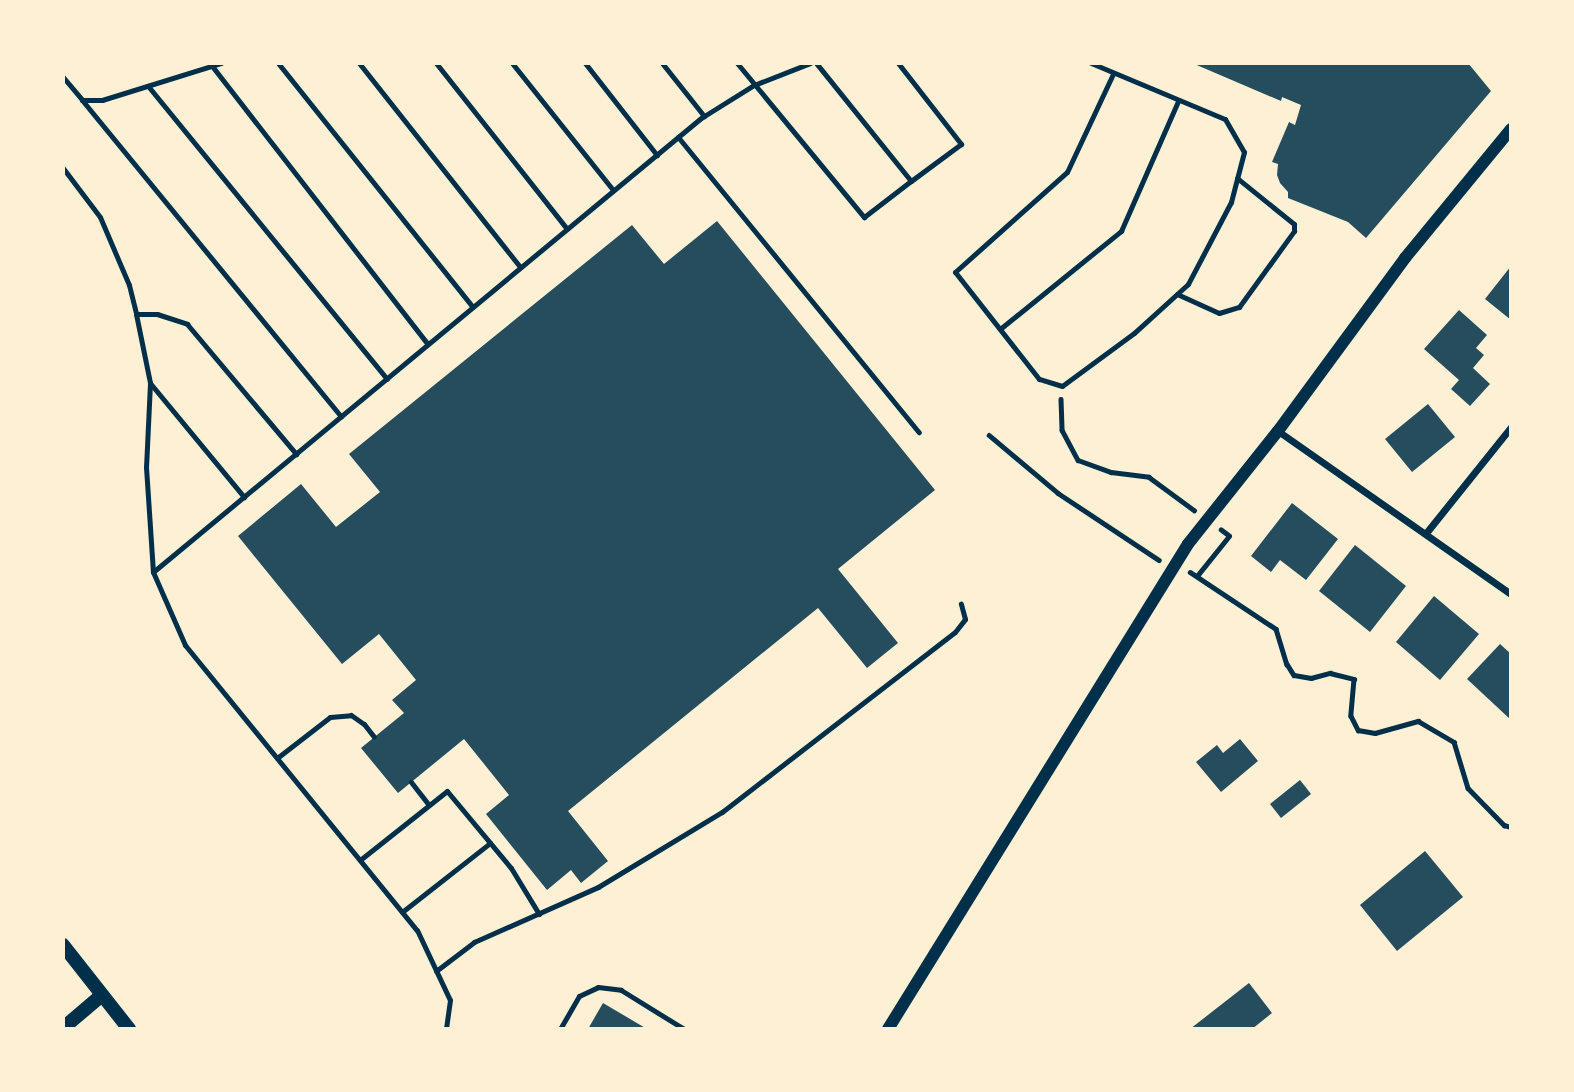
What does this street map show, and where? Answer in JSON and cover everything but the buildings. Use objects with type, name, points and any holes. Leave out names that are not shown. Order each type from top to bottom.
[{"type":"main road","points":[[63,945],[128,1029]]},
{"type":"main road","points":[[67,1024],[102,995]]},
{"type":"street","points":[[888,1029],[1176,564],[1278,432],[1405,258],[1511,129]]},
{"type":"street","points":[[1426,533],[1511,427]]},
{"type":"street","points":[[1278,432],[1511,594]]},
{"type":"lane","points":[[82,100],[102,100],[221,63]]},
{"type":"lane","points":[[278,63],[473,307]]},
{"type":"lane","points":[[359,63],[520,267]]},
{"type":"lane","points":[[436,63],[567,229]]},
{"type":"lane","points":[[512,63],[613,190]]},
{"type":"lane","points":[[585,63],[657,155]]},
{"type":"lane","points":[[662,63],[704,116]]},
{"type":"lane","points":[[737,63],[863,217],[961,144],[898,63]]},
{"type":"lane","points":[[153,572],[704,116],[754,85],[810,63]]},
{"type":"lane","points":[[816,63],[911,181]]},
{"type":"lane","points":[[1091,63],[1225,119],[1244,152],[1225,214],[1188,284],[1134,333],[1062,386],[1039,379],[955,272],[1067,172],[1113,74]]},
{"type":"lane","points":[[212,66],[428,344]]},
{"type":"lane","points":[[63,77],[341,416]]},
{"type":"lane","points":[[148,86],[387,379]]},
{"type":"lane","points":[[1000,329],[1121,231],[1178,101]]},
{"type":"lane","points":[[678,137],[919,432]]},
{"type":"lane","points":[[63,168],[100,217],[129,285],[150,383],[146,467],[153,572],[185,645],[416,930],[450,1000],[446,1029]]},
{"type":"lane","points":[[1177,294],[1219,313],[1239,307],[1294,232],[1294,224],[1237,178]]},
{"type":"lane","points":[[136,314],[157,314],[187,324],[296,454]]},
{"type":"lane","points":[[150,383],[244,497]]},
{"type":"lane","points":[[436,971],[474,942],[598,887],[722,812],[955,632],[965,619],[961,604]]},
{"type":"lane","points":[[277,758],[330,717],[351,715],[374,737]]},
{"type":"lane","points":[[411,782],[429,805]]},
{"type":"lane","points":[[360,860],[447,791],[511,868],[539,914]]},
{"type":"lane","points":[[402,912],[490,843]]},
{"type":"lane","points":[[560,1029],[579,996],[598,987],[621,990],[684,1029]]},
{"type":"path","points":[[1062,386],[1062,430],[1078,460],[1111,472],[1149,477],[1229,536],[1197,576]]},
{"type":"path","points":[[989,435],[1058,494],[1153,558],[1176,564],[1197,576],[1276,629],[1287,664],[1294,675],[1311,678],[1330,673],[1354,679],[1351,716],[1357,730],[1376,733],[1418,720],[1454,742],[1468,788],[1493,816],[1511,827]]}]
